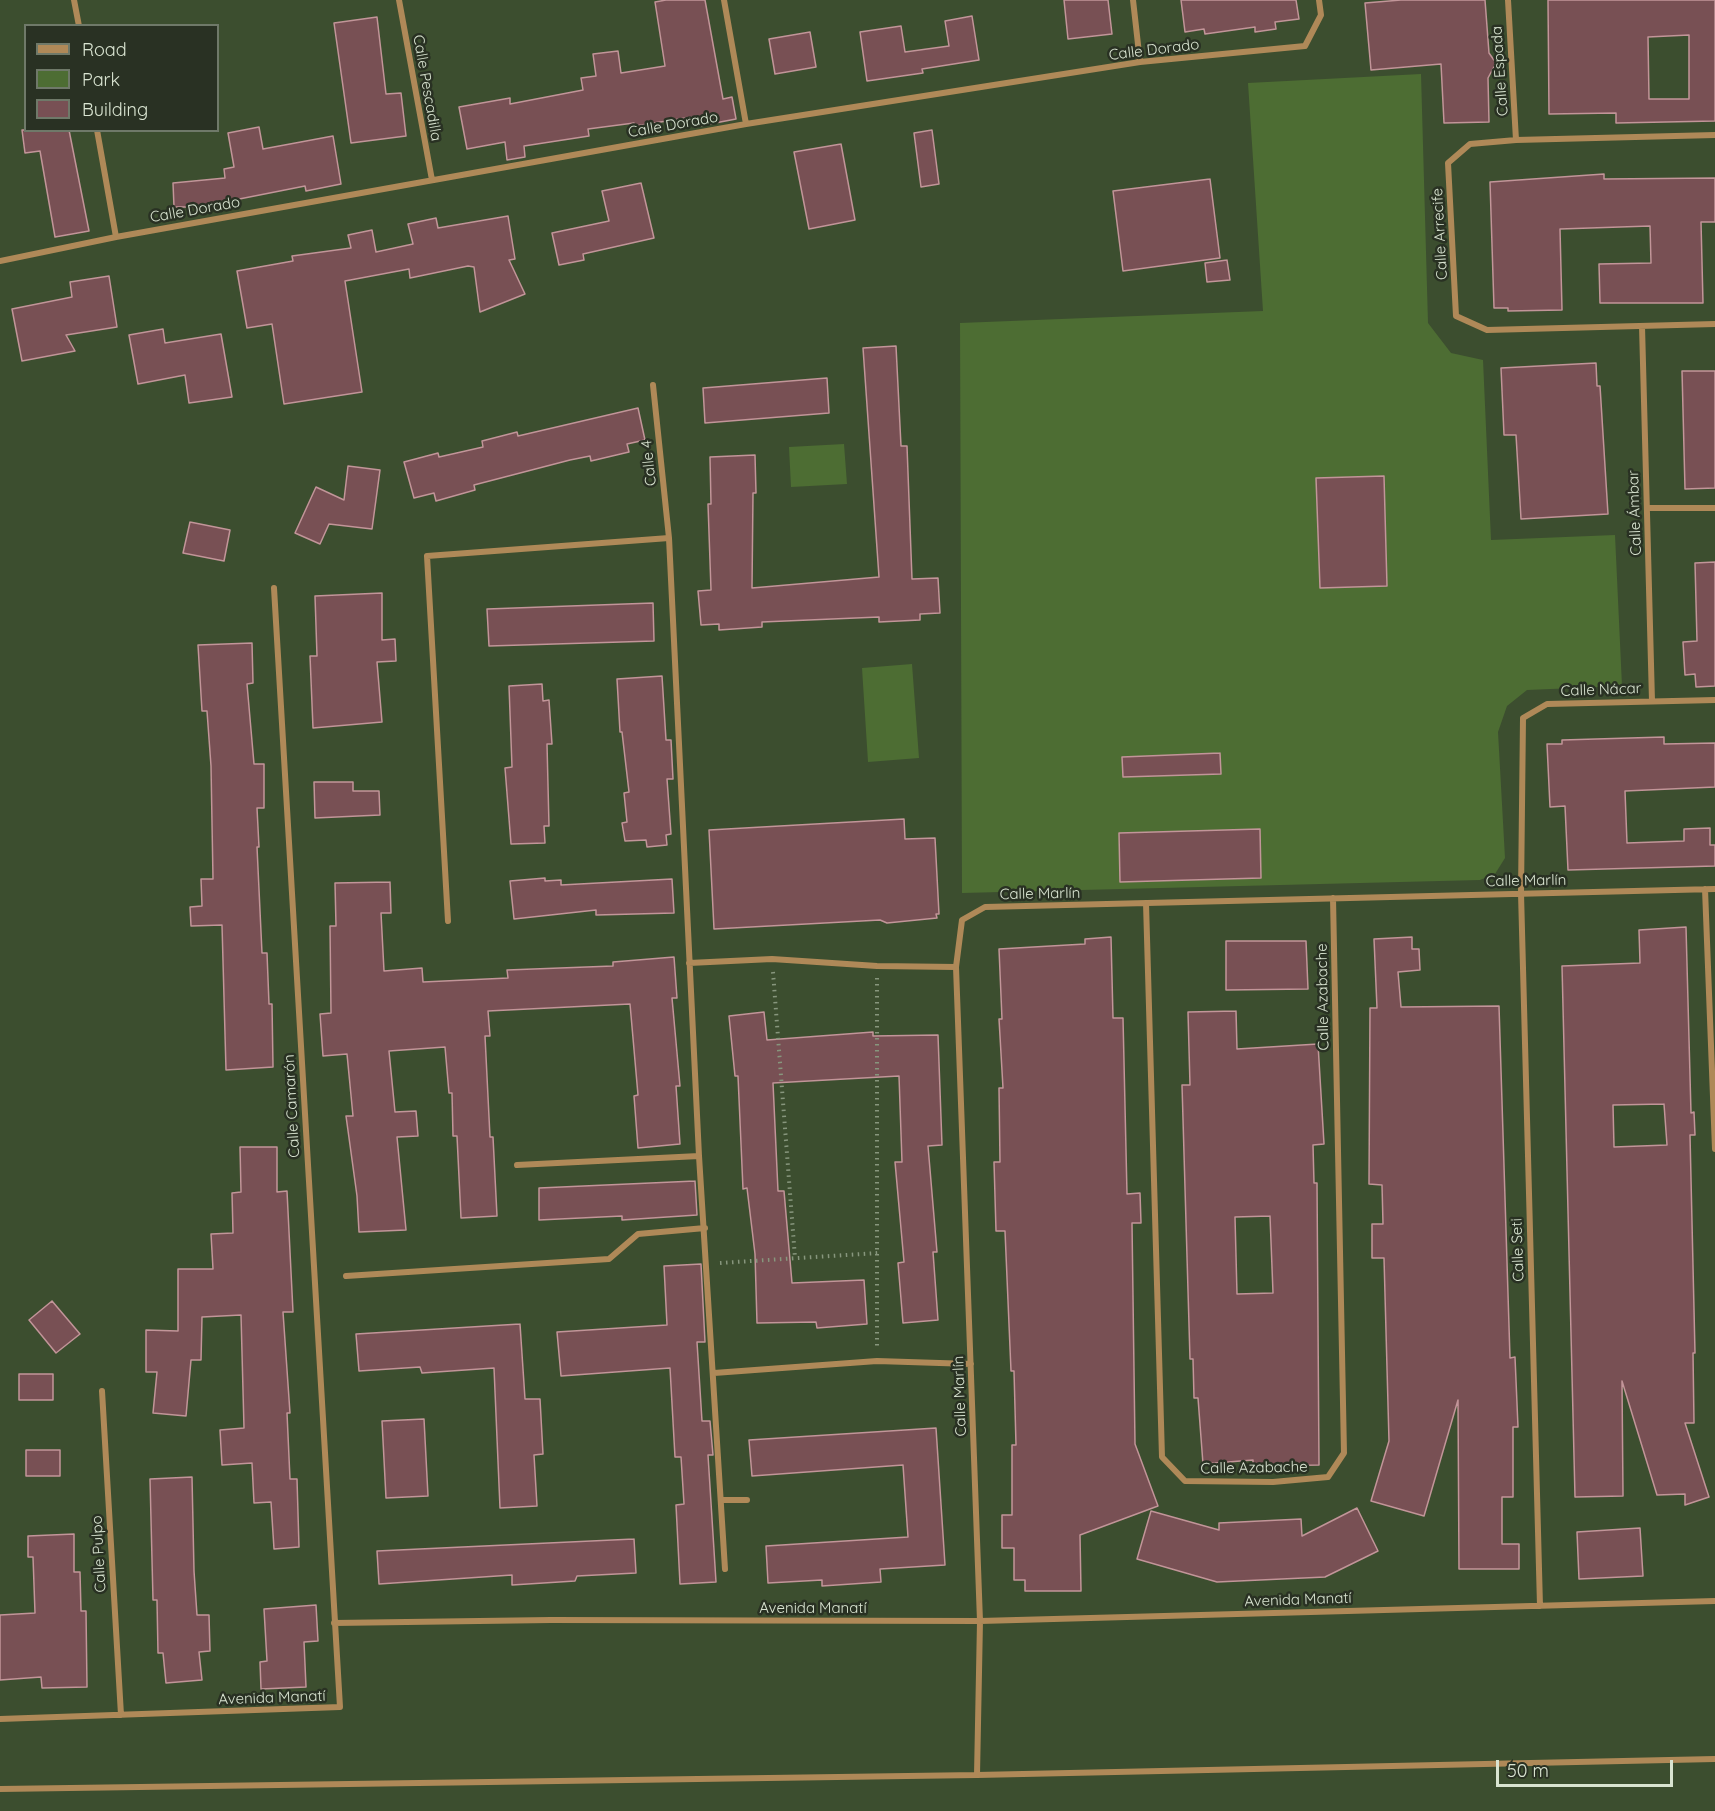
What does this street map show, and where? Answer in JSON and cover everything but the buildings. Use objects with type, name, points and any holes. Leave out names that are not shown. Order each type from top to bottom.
[{"type":"street","points":[[74,0],[79,24]]},
{"type":"street","name":"Calle Pescadilla","points":[[399,0],[432,180]]},
{"type":"street","points":[[724,0],[746,124]]},
{"type":"street","points":[[1132,0],[1140,62]]},
{"type":"street","name":"Calle Dorado","points":[[0,261],[116,237],[746,124],[1140,62],[1305,46],[1321,15],[1319,0]]},
{"type":"street","name":"Calle Espada","points":[[1508,0],[1516,140]]},
{"type":"street","points":[[98,132],[116,237]]},
{"type":"street","name":"Calle Arrecife","points":[[1715,135],[1516,140],[1470,144],[1448,163],[1456,316],[1487,330],[1715,324]]},
{"type":"street","name":"Calle Ámbar","points":[[1642,326],[1652,701]]},
{"type":"street","name":"Calle 4","points":[[653,385],[669,538],[699,1156],[708,1263],[725,1569]]},
{"type":"street","points":[[1647,508],[1715,508]]},
{"type":"street","points":[[448,921],[428,556],[669,538]]},
{"type":"street","name":"Calle Camarón","points":[[274,588],[334,1623]]},
{"type":"street","name":"Calle Nácar","points":[[1521,893],[1523,718],[1547,704],[1715,700]]},
{"type":"street","name":"Calle Marlín","points":[[977,1774],[980,1620],[956,966],[962,920],[985,907],[1715,888]]},
{"type":"street","points":[[1705,889],[1715,1149]]},
{"type":"street","name":"Calle Seti","points":[[1521,893],[1540,1606]]},
{"type":"street","name":"Calle Azabache","points":[[1146,903],[1162,1457],[1185,1481],[1273,1482],[1328,1477],[1344,1453],[1333,898]]},
{"type":"street","points":[[689,963],[772,959],[877,966],[956,966]]},
{"type":"street","points":[[517,1165],[699,1156]]},
{"type":"street","points":[[346,1276],[609,1259],[638,1234],[705,1228]]},
{"type":"street","points":[[714,1373],[877,1361],[971,1364]]},
{"type":"street","name":"Calle Pulpo","points":[[102,1391],[121,1715]]},
{"type":"street","points":[[722,1500],[747,1500]]},
{"type":"street","name":"Avenida Manatí","points":[[0,1719],[340,1707],[334,1623],[551,1620],[980,1620],[1715,1601]]},
{"type":"street","points":[[0,1789],[977,1774],[1715,1759]]},
{"type":"path","points":[[772,959],[795,1258]]},
{"type":"path","points":[[877,966],[877,1361]]},
{"type":"path","points":[[708,1263],[878,1253]]},
{"type":"green space","points":[[1421,74],[1428,323],[1451,353],[1483,360],[1491,540],[1615,535],[1622,686],[1527,690],[1507,706],[1498,732],[1505,858],[1495,874],[1480,880],[962,893],[960,323],[1263,311],[1248,83]]},
{"type":"green space","points":[[844,444],[847,484],[791,487],[789,447]]},
{"type":"green space","points":[[912,664],[919,758],[868,762],[862,668]]}]
